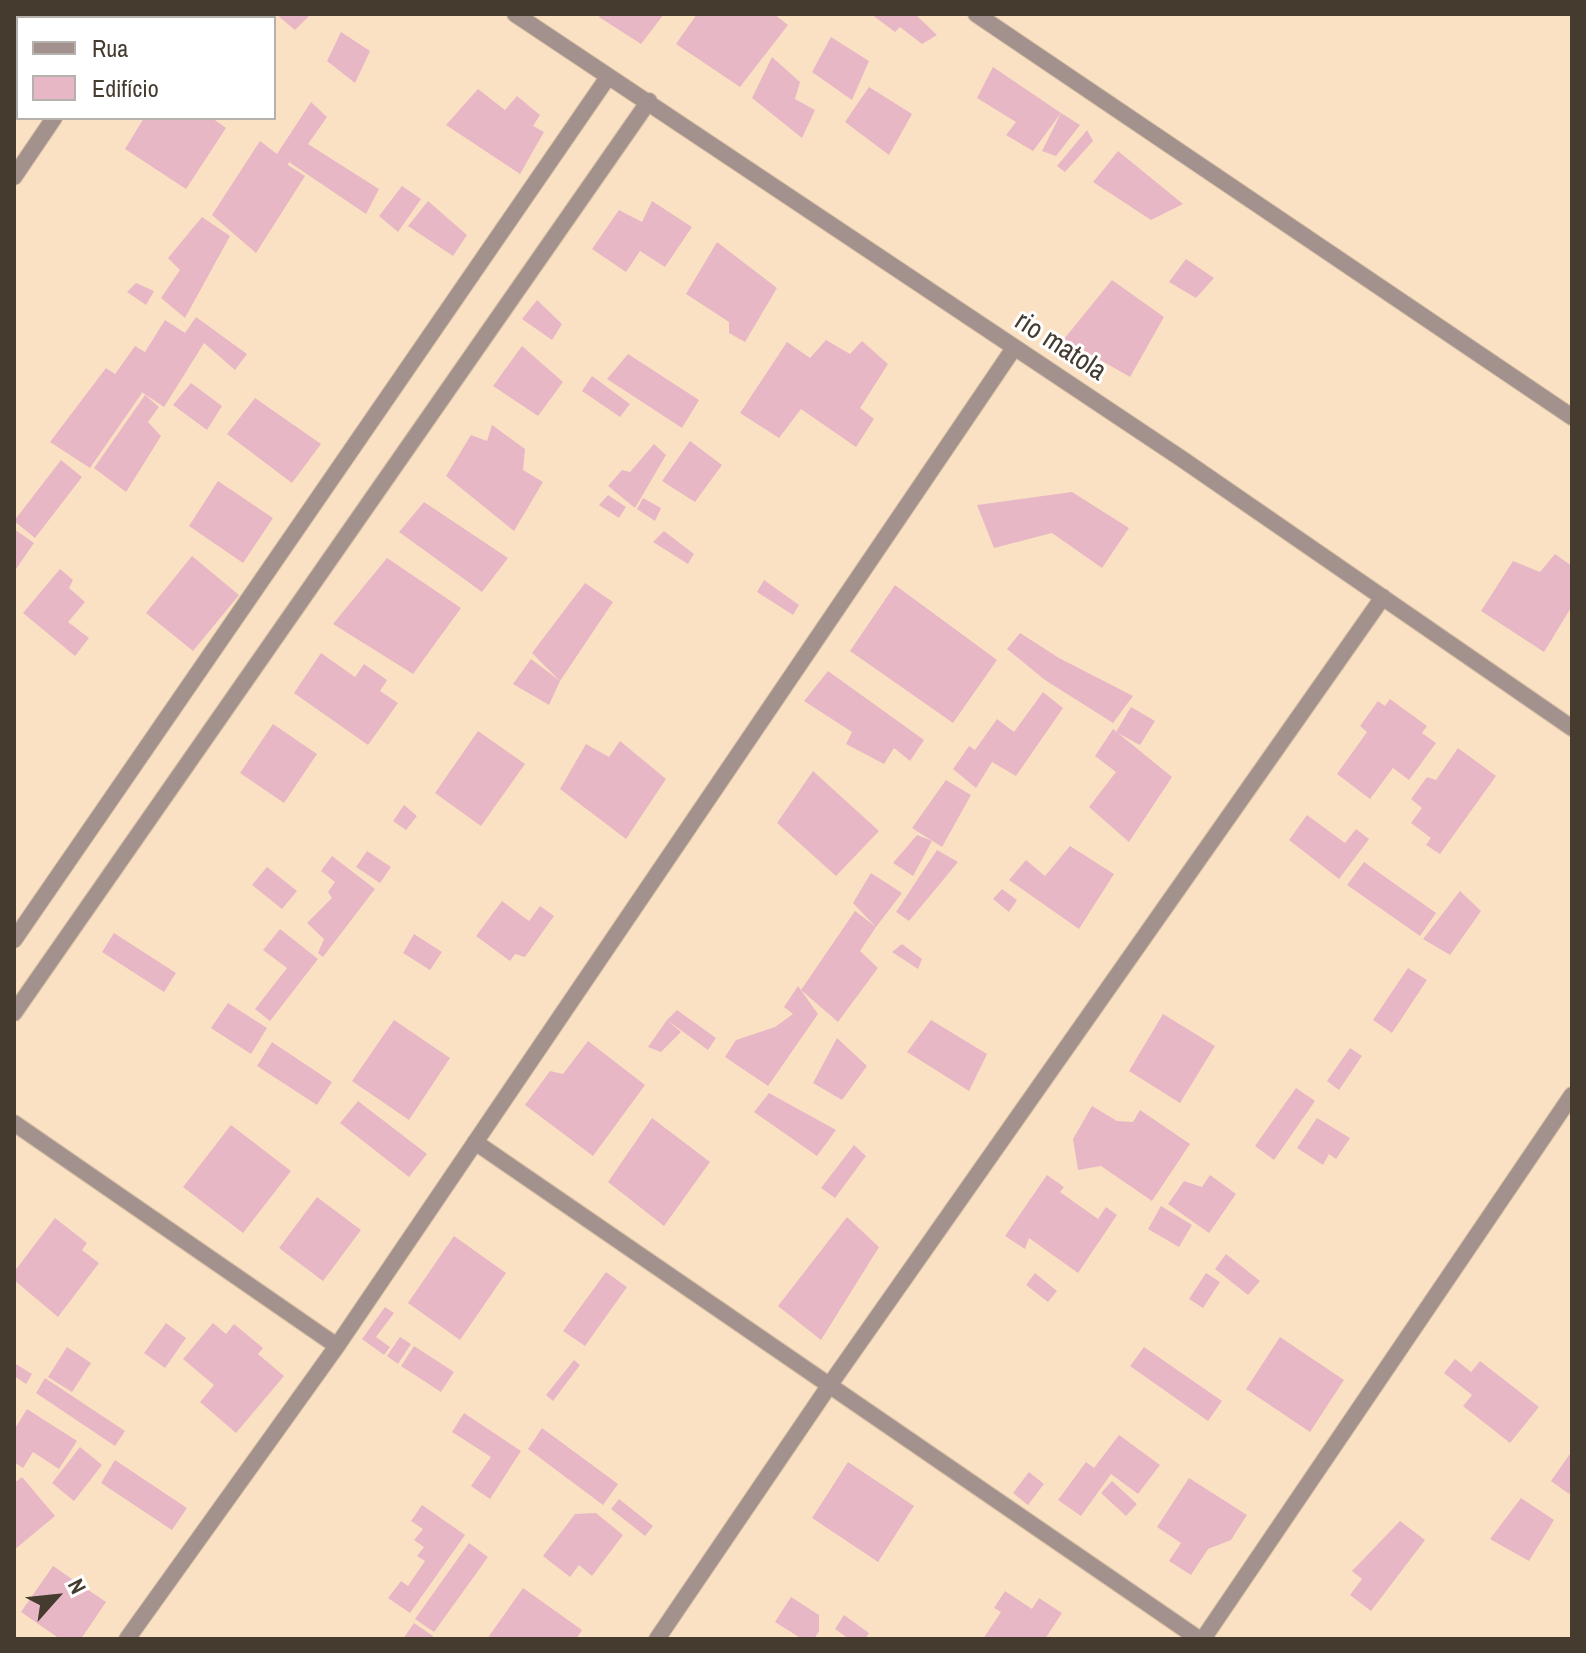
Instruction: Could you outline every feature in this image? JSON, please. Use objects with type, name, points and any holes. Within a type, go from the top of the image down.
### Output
[{"type":"street","name":"rio matola","points":[[515,14],[649,101],[1572,728]]},
{"type":"street","points":[[976,14],[1572,417]]},
{"type":"street","points":[[14,940],[608,77]]},
{"type":"street","points":[[14,1013],[649,101]]},
{"type":"street","points":[[14,177],[53,120]]},
{"type":"street","points":[[127,1639],[337,1346],[1014,348]]},
{"type":"street","points":[[657,1639],[831,1383],[1383,597]]},
{"type":"street","points":[[475,1142],[1201,1639],[1572,1095]]},
{"type":"street","points":[[14,1123],[337,1346]]},
{"type":"building","points":[[14,14],[56,16],[16,16],[16,62]]},
{"type":"building","points":[[311,14],[295,30],[277,15],[182,16]]},
{"type":"building","points":[[601,14],[664,14],[641,44],[599,17]]},
{"type":"building","points":[[697,14],[774,14],[788,25],[740,87],[676,44]]},
{"type":"building","points":[[871,14],[915,14],[937,35],[922,44],[900,27],[895,32]]},
{"type":"building","points":[[341,32],[370,51],[355,83],[327,61]]},
{"type":"building","points":[[831,37],[869,61],[852,100],[812,72]]},
{"type":"building","points":[[772,57],[800,82],[795,99],[815,110],[802,138],[752,98]]},
{"type":"building","points":[[993,67],[1061,113],[1033,151],[1006,135],[1016,122],[977,98]]},
{"type":"building","points":[[869,87],[912,114],[889,155],[845,122]]},
{"type":"building","points":[[478,89],[505,110],[517,96],[540,115],[533,126],[544,132],[520,174],[446,125]]},
{"type":"building","points":[[311,102],[327,117],[308,144],[379,189],[366,214],[289,162],[288,165],[305,176],[256,253],[212,215],[260,141],[277,154]]},
{"type":"building","points":[[1061,113],[1080,125],[1056,156],[1042,151]]},
{"type":"building","points":[[143,120],[215,120],[226,128],[186,189],[125,149]]},
{"type":"building","points":[[1087,130],[1093,141],[1065,172],[1057,166]]},
{"type":"building","points":[[1118,151],[1183,204],[1151,220],[1093,182]]},
{"type":"building","points":[[402,186],[421,199],[398,232],[379,216]]},
{"type":"building","points":[[428,201],[467,235],[453,256],[408,226]]},
{"type":"building","points":[[652,201],[692,227],[665,267],[640,251],[626,272],[592,249],[619,210],[642,222]]},
{"type":"building","points":[[202,217],[230,236],[185,318],[161,298],[180,270],[168,258]]},
{"type":"building","points":[[717,242],[777,288],[745,342],[729,333],[729,322],[686,294]]},
{"type":"building","points":[[1186,259],[1214,278],[1196,298],[1169,282]]},
{"type":"building","points":[[1112,280],[1164,317],[1130,377],[1064,339]]},
{"type":"building","points":[[136,283],[154,291],[146,305],[127,292]]},
{"type":"building","points":[[537,300],[562,324],[552,340],[522,319]]},
{"type":"building","points":[[196,317],[247,354],[235,370],[204,343],[164,407],[140,391],[142,393],[90,468],[50,442],[106,368],[115,374],[135,346],[145,352],[165,320],[185,333]]},
{"type":"building","points":[[826,340],[850,354],[862,341],[888,364],[860,408],[874,419],[856,447],[801,409],[779,438],[740,413],[787,342],[810,358]]},
{"type":"building","points":[[522,346],[563,382],[538,416],[493,386]]},
{"type":"building","points":[[628,354],[699,400],[682,428],[607,379]]},
{"type":"building","points":[[592,376],[630,404],[620,417],[582,391]]},
{"type":"building","points":[[191,383],[222,406],[207,430],[173,405]]},
{"type":"building","points":[[145,395],[159,407],[148,422],[161,436],[126,492],[94,468]]},
{"type":"building","points":[[255,398],[321,444],[292,483],[227,434]]},
{"type":"building","points":[[492,425],[525,449],[523,470],[543,482],[514,531],[446,476],[471,435],[487,441]]},
{"type":"building","points":[[690,441],[722,465],[695,502],[662,481]]},
{"type":"building","points":[[654,444],[666,455],[635,508],[608,486],[622,470],[630,472]]},
{"type":"building","points":[[61,460],[82,477],[35,538],[14,521]]},
{"type":"building","points":[[218,481],[273,518],[243,563],[189,526]]},
{"type":"building","points":[[1072,492],[1129,528],[1102,568],[1052,533],[994,548],[977,505]]},
{"type":"building","points":[[608,495],[626,507],[619,518],[599,505]]},
{"type":"building","points":[[643,498],[661,508],[655,521],[637,509]]},
{"type":"building","points":[[424,502],[508,558],[482,592],[399,532]]},
{"type":"building","points":[[14,529],[34,543],[14,572]]},
{"type":"building","points":[[664,531],[694,554],[688,564],[653,542]]},
{"type":"building","points":[[1555,554],[1572,566],[1572,606],[1544,652],[1481,611],[1513,561],[1540,572]]},
{"type":"building","points":[[192,556],[239,595],[193,651],[146,613]]},
{"type":"building","points":[[387,558],[461,608],[413,674],[333,624]]},
{"type":"building","points":[[60,569],[73,580],[69,588],[85,602],[68,622],[89,638],[75,656],[23,613]]},
{"type":"building","points":[[764,580],[799,605],[793,615],[757,592]]},
{"type":"building","points":[[585,583],[613,602],[560,681],[532,653]]},
{"type":"building","points":[[895,585],[997,660],[953,723],[850,651]]},
{"type":"building","points":[[1020,633],[1059,658],[1133,696],[1113,723],[1045,680],[1007,649]]},
{"type":"building","points":[[321,653],[355,677],[364,664],[387,680],[380,691],[398,703],[368,745],[294,693]]},
{"type":"building","points":[[531,659],[560,681],[549,705],[513,684]]},
{"type":"building","points":[[828,671],[924,740],[910,761],[894,748],[884,764],[846,744],[852,732],[804,701]]},
{"type":"building","points":[[1043,692],[1063,708],[1016,776],[992,762],[976,788],[953,769],[969,746],[975,750],[997,719],[1014,732]]},
{"type":"building","points":[[1390,699],[1427,726],[1422,733],[1436,743],[1409,780],[1393,768],[1370,799],[1337,774],[1367,732],[1360,726],[1378,701],[1385,706]]},
{"type":"building","points":[[1131,707],[1155,721],[1140,745],[1116,732]]},
{"type":"building","points":[[273,724],[317,754],[284,803],[240,773]]},
{"type":"building","points":[[1113,729],[1172,777],[1129,842],[1089,807],[1116,772],[1095,756]]},
{"type":"building","points":[[478,731],[525,764],[481,826],[435,793]]},
{"type":"building","points":[[620,741],[666,779],[626,839],[560,789],[586,744],[609,757]]},
{"type":"building","points":[[1458,748],[1496,776],[1440,854],[1426,845],[1431,838],[1411,823],[1422,808],[1411,799],[1427,777],[1436,780]]},
{"type":"building","points":[[813,771],[879,831],[836,876],[777,823]]},
{"type":"building","points":[[946,780],[971,795],[942,847],[912,828]]},
{"type":"building","points":[[404,805],[417,816],[406,830],[393,821]]},
{"type":"building","points":[[1307,815],[1345,843],[1356,829],[1369,839],[1339,879],[1289,840]]},
{"type":"building","points":[[917,835],[932,841],[913,876],[893,863]]},
{"type":"building","points":[[1070,846],[1114,874],[1079,929],[1009,880],[1026,860],[1045,876]]},
{"type":"building","points":[[937,850],[958,862],[909,921],[896,912]]},
{"type":"building","points":[[367,851],[391,867],[380,883],[356,867]]},
{"type":"building","points":[[332,856],[375,889],[323,957],[318,953],[324,939],[307,923],[332,898],[328,892],[335,882],[321,871]]},
{"type":"building","points":[[1364,862],[1436,913],[1420,936],[1347,885]]},
{"type":"building","points":[[267,867],[297,891],[282,909],[252,885]]},
{"type":"building","points":[[871,873],[902,893],[876,927],[853,903]]},
{"type":"building","points":[[1002,889],[1017,900],[1009,912],[993,899]]},
{"type":"building","points":[[1460,891],[1481,911],[1450,955],[1423,939]]},
{"type":"building","points":[[502,901],[529,921],[540,906],[554,916],[525,957],[515,954],[510,961],[476,936]]},
{"type":"building","points":[[855,911],[876,927],[860,951],[878,968],[838,1022],[801,990]]},
{"type":"building","points":[[280,929],[318,959],[270,1021],[255,1009],[287,968],[263,950]]},
{"type":"building","points":[[114,933],[176,973],[164,992],[102,952]]},
{"type":"building","points":[[414,934],[442,952],[430,970],[403,953]]},
{"type":"building","points":[[902,944],[922,959],[918,969],[892,952]]},
{"type":"building","points":[[1408,968],[1427,980],[1392,1033],[1373,1020]]},
{"type":"building","points":[[798,986],[818,1014],[768,1086],[725,1057],[736,1040],[775,1027],[793,1014],[784,1007]]},
{"type":"building","points":[[228,1003],[267,1028],[251,1054],[211,1028]]},
{"type":"building","points":[[677,1010],[716,1038],[708,1050],[667,1020]]},
{"type":"building","points":[[1163,1014],[1215,1046],[1180,1103],[1129,1071]]},
{"type":"building","points":[[394,1020],[450,1058],[409,1120],[352,1081]]},
{"type":"building","points":[[667,1020],[681,1032],[661,1052],[648,1047]]},
{"type":"building","points":[[931,1020],[987,1054],[969,1091],[907,1052]]},
{"type":"building","points":[[837,1038],[867,1066],[842,1100],[813,1083]]},
{"type":"building","points":[[588,1041],[645,1085],[593,1156],[525,1105],[550,1071],[563,1074]]},
{"type":"building","points":[[272,1042],[332,1082],[317,1105],[257,1066]]},
{"type":"building","points":[[1350,1048],[1362,1056],[1339,1090],[1327,1081]]},
{"type":"building","points":[[1296,1088],[1315,1101],[1274,1160],[1255,1146]]},
{"type":"building","points":[[769,1093],[836,1130],[817,1156],[754,1112]]},
{"type":"building","points":[[358,1101],[427,1154],[409,1177],[340,1123]]},
{"type":"building","points":[[1092,1106],[1117,1121],[1133,1122],[1140,1110],[1190,1144],[1152,1201],[1101,1166],[1078,1170],[1073,1139]]},
{"type":"building","points":[[652,1118],[710,1162],[664,1226],[608,1182]]},
{"type":"building","points":[[1317,1118],[1350,1138],[1336,1159],[1329,1154],[1323,1165],[1297,1148]]},
{"type":"building","points":[[231,1125],[291,1171],[243,1233],[183,1187]]},
{"type":"building","points":[[854,1145],[866,1156],[835,1198],[821,1188]]},
{"type":"building","points":[[1047,1175],[1064,1187],[1060,1192],[1098,1219],[1106,1207],[1117,1215],[1078,1273],[1029,1238],[1025,1249],[1005,1236]]},
{"type":"building","points":[[1210,1175],[1236,1194],[1209,1233],[1168,1204],[1184,1181],[1202,1187]]},
{"type":"building","points":[[317,1197],[361,1230],[323,1281],[279,1248]]},
{"type":"building","points":[[1161,1206],[1192,1225],[1179,1247],[1148,1229]]},
{"type":"building","points":[[847,1217],[879,1247],[821,1340],[778,1306]]},
{"type":"building","points":[[55,1218],[87,1243],[82,1250],[99,1263],[58,1317],[14,1280],[14,1272]]},
{"type":"building","points":[[454,1236],[506,1273],[460,1340],[408,1303]]},
{"type":"building","points":[[1226,1254],[1260,1281],[1248,1295],[1215,1269]]},
{"type":"building","points":[[606,1272],[627,1287],[585,1346],[563,1331]]},
{"type":"building","points":[[1035,1273],[1057,1291],[1048,1302],[1026,1285]]},
{"type":"building","points":[[1206,1273],[1220,1282],[1203,1308],[1189,1299]]},
{"type":"building","points":[[385,1307],[394,1313],[376,1337],[390,1347],[384,1355],[362,1339]]},
{"type":"building","points":[[166,1323],[186,1338],[165,1368],[144,1353]]},
{"type":"building","points":[[213,1323],[226,1334],[234,1324],[263,1348],[258,1354],[284,1376],[236,1433],[200,1402],[214,1385],[183,1359]]},
{"type":"building","points":[[400,1337],[411,1344],[398,1364],[387,1356]]},
{"type":"building","points":[[1280,1337],[1344,1380],[1310,1432],[1246,1389]]},
{"type":"building","points":[[414,1346],[454,1372],[441,1392],[401,1366]]},
{"type":"building","points":[[67,1347],[91,1363],[72,1392],[48,1377]]},
{"type":"building","points":[[1144,1347],[1222,1401],[1208,1421],[1130,1366]]},
{"type":"building","points":[[1455,1359],[1471,1372],[1480,1361],[1539,1407],[1510,1443],[1463,1406],[1472,1395],[1444,1373]]},
{"type":"building","points":[[574,1360],[580,1365],[553,1401],[546,1395]]},
{"type":"building","points":[[14,1363],[32,1374],[26,1384],[14,1376]]},
{"type":"building","points":[[45,1378],[125,1431],[115,1446],[36,1393]]},
{"type":"building","points":[[27,1409],[77,1441],[59,1469],[33,1452],[23,1468],[14,1462],[14,1430]]},
{"type":"building","points":[[464,1413],[521,1451],[490,1499],[471,1486],[491,1457],[452,1432]]},
{"type":"building","points":[[542,1428],[618,1484],[603,1505],[528,1449]]},
{"type":"building","points":[[1119,1435],[1160,1465],[1138,1494],[1111,1474],[1081,1516],[1058,1500],[1086,1462],[1094,1468]]},
{"type":"building","points":[[80,1447],[102,1465],[74,1501],[52,1483]]},
{"type":"building","points":[[1572,1451],[1572,1490],[1569,1494],[1551,1481]]},
{"type":"building","points":[[115,1460],[187,1508],[172,1530],[101,1483]]},
{"type":"building","points":[[848,1462],[914,1506],[878,1562],[812,1518]]},
{"type":"building","points":[[1029,1472],[1044,1484],[1028,1505],[1013,1493]]},
{"type":"building","points":[[22,1477],[55,1516],[14,1550],[14,1483]]},
{"type":"building","points":[[1189,1478],[1247,1515],[1231,1540],[1208,1549],[1191,1575],[1169,1561],[1181,1543],[1157,1527]]},
{"type":"building","points":[[1112,1481],[1137,1504],[1126,1516],[1101,1493]]},
{"type":"building","points":[[1521,1498],[1554,1520],[1529,1561],[1490,1539]]},
{"type":"building","points":[[619,1499],[653,1526],[645,1536],[611,1509]]},
{"type":"building","points":[[422,1505],[465,1535],[410,1613],[388,1598],[401,1581],[408,1586],[425,1561],[417,1556],[424,1547],[414,1540],[423,1529],[411,1521]]},
{"type":"building","points":[[596,1513],[623,1535],[592,1576],[579,1565],[570,1577],[543,1556],[575,1514]]},
{"type":"building","points":[[1400,1521],[1425,1540],[1371,1611],[1350,1595],[1362,1579],[1352,1571]]},
{"type":"building","points":[[469,1543],[488,1557],[434,1632],[415,1619]]},
{"type":"building","points":[[53,1566],[106,1602],[81,1639],[60,1639],[21,1612]]},
{"type":"building","points":[[523,1588],[582,1630],[576,1639],[487,1639]]},
{"type":"building","points":[[1005,1591],[1032,1609],[1039,1598],[1062,1613],[1045,1639],[983,1639],[1001,1612],[994,1608]]},
{"type":"building","points":[[791,1597],[819,1615],[819,1631],[814,1639],[802,1639],[775,1622]]},
{"type":"building","points":[[844,1615],[869,1633],[865,1639],[849,1639],[835,1629]]},
{"type":"building","points":[[414,1623],[433,1636],[432,1639],[403,1639]]}]
